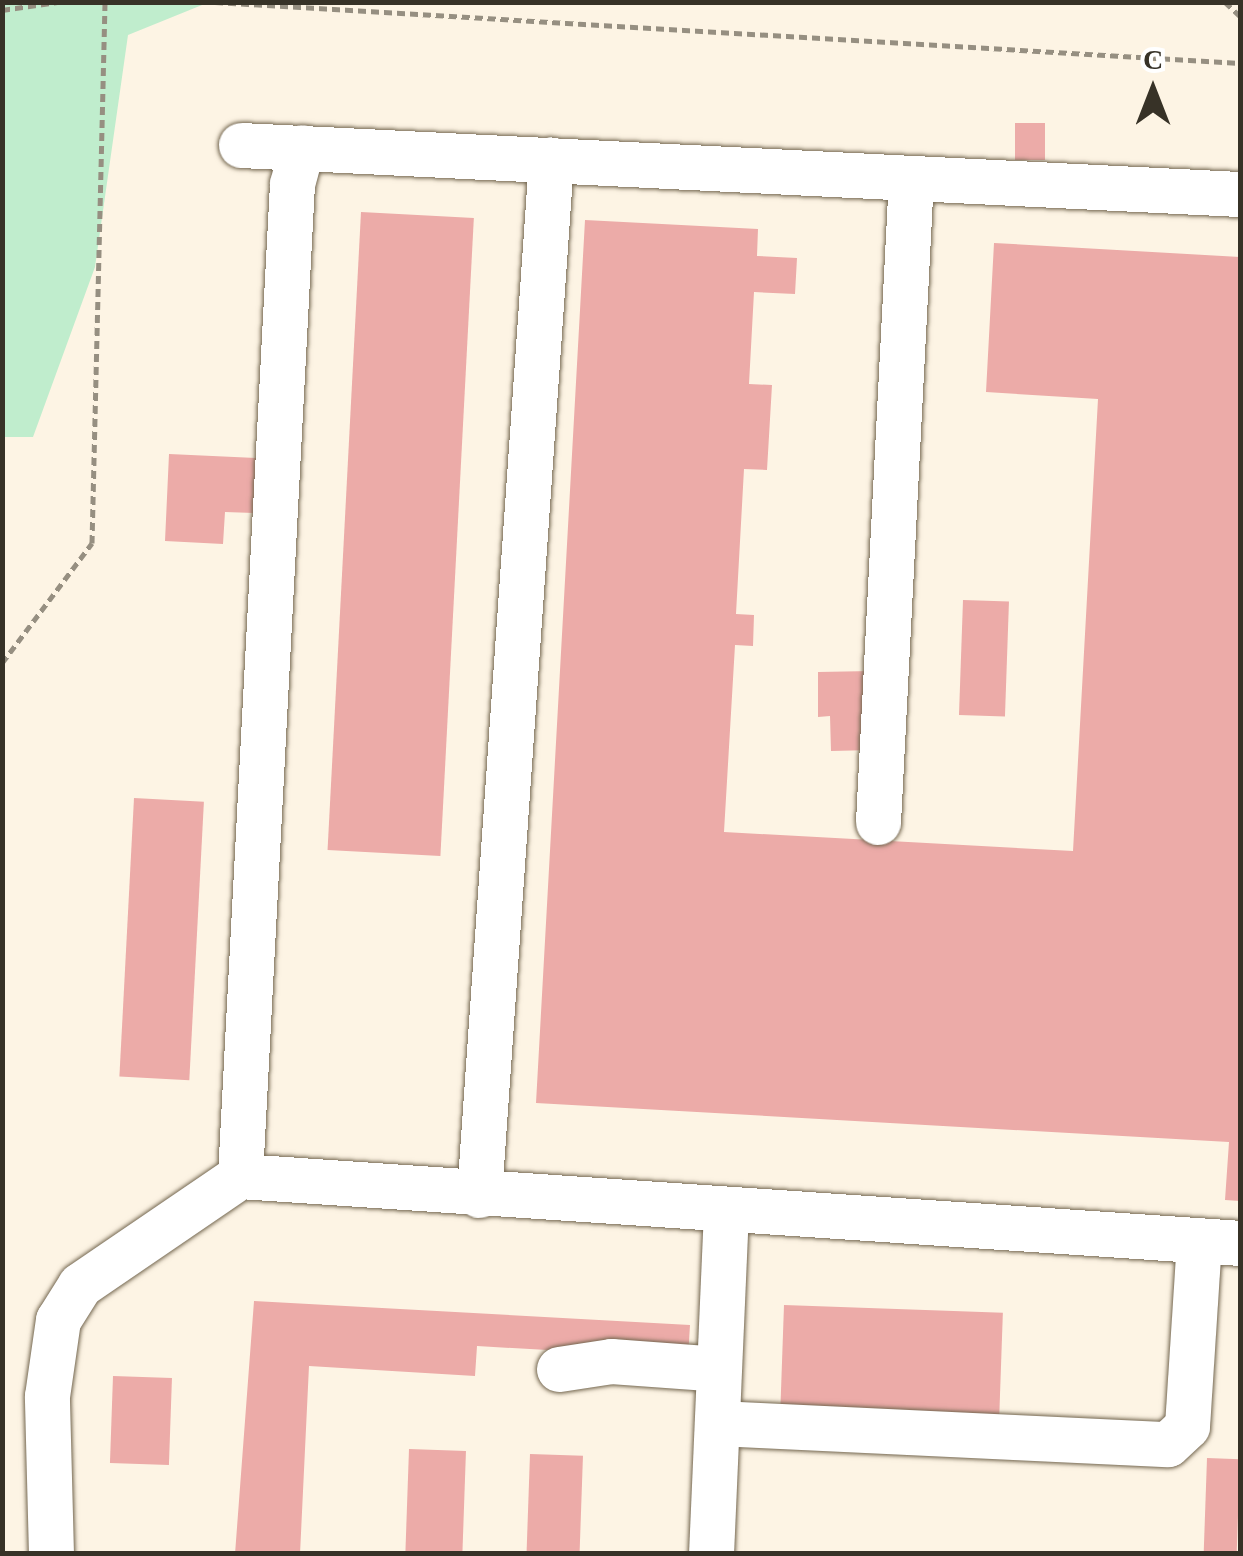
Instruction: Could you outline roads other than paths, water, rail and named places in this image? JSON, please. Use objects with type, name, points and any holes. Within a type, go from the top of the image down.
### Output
[{"type":"lane","points":[[242,145],[1240,194]]},
{"type":"lane","points":[[240,1176],[292,184],[302,147]]},
{"type":"lane","points":[[480,1195],[551,160]]},
{"type":"lane","points":[[878,822],[911,178]]},
{"type":"lane","points":[[51,1554],[47,1396],[58,1320],[80,1284],[240,1176],[1220,1242],[1187,1426],[1168,1444],[716,1423]]},
{"type":"lane","points":[[711,1554],[726,1210]]},
{"type":"lane","points":[[559,1369],[611,1361],[719,1369]]}]
